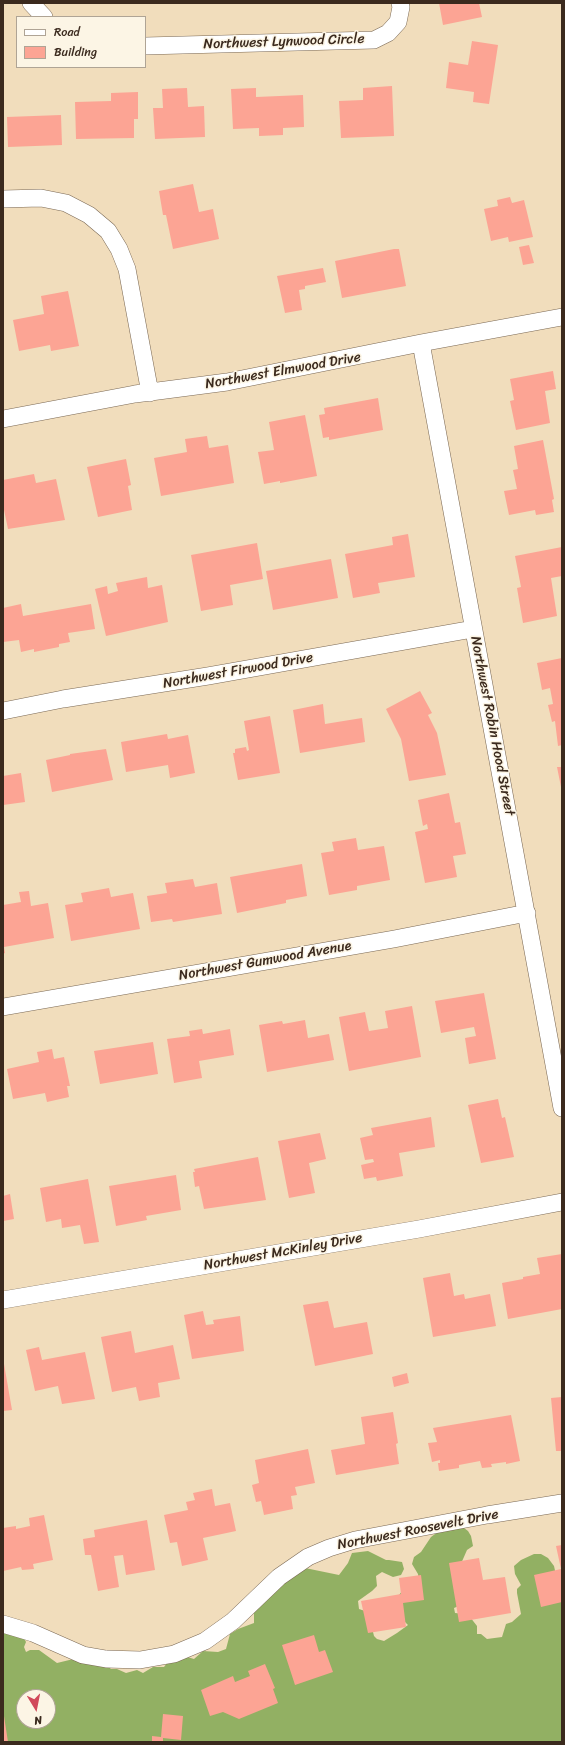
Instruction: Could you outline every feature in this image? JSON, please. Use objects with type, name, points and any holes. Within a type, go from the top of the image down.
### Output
[{"type":"street","points":[[31,3],[43,16]]},
{"type":"street","name":"Northwest Lynwood Circle","points":[[146,46],[374,40],[388,34],[398,22],[401,7],[400,3]]},
{"type":"street","points":[[3,199],[41,198],[66,203],[89,215],[108,231],[119,249],[127,269],[150,393]]},
{"type":"street","name":"Northwest Elmwood Drive","points":[[3,419],[150,393],[227,382],[421,343],[562,317]]},
{"type":"street","name":"Northwest Robin Hood Street","points":[[421,343],[562,1108]]},
{"type":"street","name":"Northwest Firwood Drive","points":[[3,711],[63,699],[223,674],[473,629]]},
{"type":"street","name":"Northwest Gumwood Avenue","points":[[3,1007],[386,940],[527,913]]},
{"type":"street","name":"Northwest McKinley Drive","points":[[3,1300],[154,1275],[345,1240],[419,1229],[562,1202]]},
{"type":"street","name":"Northwest Roosevelt Drive","points":[[3,1624],[33,1633],[83,1655],[106,1659],[140,1660],[174,1654],[206,1640],[233,1621],[279,1577],[308,1557],[329,1548],[371,1537],[487,1515],[562,1504]]},
{"type":"green space","points":[[460,1525],[468,1531],[471,1536],[473,1546],[467,1550],[460,1566],[461,1605],[454,1608],[455,1613],[465,1614],[470,1617],[477,1626],[477,1634],[481,1634],[487,1639],[502,1637],[506,1624],[512,1622],[521,1614],[517,1589],[521,1585],[515,1574],[514,1566],[521,1560],[534,1554],[541,1554],[548,1558],[554,1566],[562,1602],[562,1742],[5,1742],[3,1736],[3,1630],[24,1638],[26,1642],[24,1647],[26,1652],[30,1650],[39,1650],[57,1663],[94,1654],[111,1669],[117,1669],[126,1673],[137,1670],[143,1673],[153,1667],[164,1667],[167,1663],[184,1656],[194,1659],[203,1651],[218,1652],[226,1649],[230,1634],[238,1629],[254,1623],[255,1605],[305,1568],[339,1575],[348,1563],[352,1553],[368,1551],[386,1560],[402,1562],[404,1569],[401,1575],[393,1577],[382,1572],[376,1576],[377,1586],[358,1601],[359,1609],[368,1612],[374,1636],[377,1639],[384,1641],[408,1625],[398,1615],[397,1598],[402,1591],[419,1582],[418,1574],[412,1564],[414,1557],[421,1552],[431,1537],[439,1531]]},
{"type":"building","points":[[439,3],[479,3],[482,17],[443,25]]},
{"type":"building","points":[[472,41],[498,45],[489,104],[473,102],[474,92],[446,88],[449,62],[468,65]]},
{"type":"building","points":[[392,86],[394,136],[341,138],[339,101],[363,100],[363,88]]},
{"type":"building","points":[[187,88],[188,107],[204,106],[205,137],[155,139],[153,108],[163,108],[162,89]]},
{"type":"building","points":[[256,88],[256,97],[303,95],[304,127],[283,128],[283,135],[259,136],[259,128],[233,129],[231,89]]},
{"type":"building","points":[[138,92],[138,119],[134,119],[134,138],[76,139],[75,102],[111,101],[111,93]]},
{"type":"building","points":[[61,115],[62,145],[8,147],[7,117]]},
{"type":"building","points":[[193,184],[199,212],[213,209],[219,239],[173,249],[166,215],[163,215],[159,191]]},
{"type":"building","points":[[510,197],[512,203],[524,200],[533,237],[509,242],[508,237],[491,241],[484,209],[498,206],[497,200]]},
{"type":"building","points":[[529,245],[534,263],[523,265],[519,247]]},
{"type":"building","points":[[399,249],[406,286],[342,298],[335,261]]},
{"type":"building","points":[[323,268],[326,282],[305,286],[305,289],[299,290],[302,310],[285,313],[277,276]]},
{"type":"building","points":[[68,291],[79,346],[51,351],[50,345],[19,351],[13,320],[44,314],[41,296]]},
{"type":"building","points":[[553,371],[556,389],[545,391],[550,423],[516,430],[510,401],[514,400],[510,379]]},
{"type":"building","points":[[378,398],[383,430],[329,440],[329,437],[323,438],[319,415],[325,414],[324,408]]},
{"type":"building","points":[[305,415],[317,476],[280,483],[280,481],[264,484],[258,452],[274,450],[269,422]]},
{"type":"building","points":[[207,436],[209,448],[228,445],[234,483],[161,496],[154,458],[187,452],[185,439]]},
{"type":"building","points":[[543,440],[554,499],[552,500],[554,512],[536,515],[535,510],[509,515],[504,491],[517,489],[513,470],[518,469],[514,446]]},
{"type":"building","points":[[126,459],[131,485],[128,486],[132,510],[98,517],[87,467]]},
{"type":"building","points":[[34,474],[36,483],[56,479],[65,520],[8,529],[3,505],[3,480]]},
{"type":"building","points":[[408,534],[415,577],[378,583],[380,593],[353,598],[345,554],[393,545],[392,537]]},
{"type":"building","points":[[257,543],[263,579],[230,585],[233,605],[201,611],[191,555]]},
{"type":"building","points":[[562,547],[562,576],[551,578],[557,616],[523,623],[517,588],[521,587],[515,556]]},
{"type":"building","points":[[331,559],[338,598],[273,610],[266,571]]},
{"type":"building","points":[[147,577],[148,588],[162,585],[168,622],[106,636],[95,589],[107,586],[108,594],[118,591],[116,583]]},
{"type":"building","points":[[21,604],[23,616],[91,604],[95,629],[68,633],[70,642],[59,644],[59,647],[34,652],[34,649],[21,652],[19,640],[3,642],[3,608]]},
{"type":"building","points":[[562,658],[562,745],[558,746],[555,721],[552,722],[548,705],[553,704],[550,688],[542,690],[537,663]]},
{"type":"building","points":[[420,691],[432,713],[428,715],[437,733],[446,775],[409,781],[401,739],[386,709]]},
{"type":"building","points":[[323,704],[325,724],[362,718],[365,742],[300,753],[293,710]]},
{"type":"building","points":[[270,716],[280,773],[238,780],[233,753],[235,753],[235,749],[246,747],[247,751],[249,750],[244,721]]},
{"type":"building","points":[[167,734],[168,739],[188,735],[195,773],[170,778],[168,765],[126,772],[121,742]]},
{"type":"building","points":[[106,749],[113,780],[52,792],[46,760],[70,754]]},
{"type":"building","points":[[557,767],[562,767],[561,787]]},
{"type":"building","points":[[21,773],[25,802],[3,805],[3,776]]},
{"type":"building","points":[[449,793],[455,823],[460,822],[466,854],[453,856],[457,877],[425,883],[415,832],[428,829],[427,824],[423,826],[418,800]]},
{"type":"building","points":[[356,838],[358,850],[384,846],[390,880],[357,886],[357,890],[329,895],[321,853],[334,851],[332,842]]},
{"type":"building","points":[[302,864],[307,896],[286,900],[286,903],[237,913],[230,877]]},
{"type":"building","points":[[193,879],[195,887],[217,883],[222,914],[173,922],[172,919],[151,922],[147,896],[167,893],[165,883]]},
{"type":"building","points":[[109,888],[111,897],[133,893],[140,929],[71,941],[65,905],[83,902],[81,893]]},
{"type":"building","points":[[29,891],[31,906],[48,903],[54,938],[4,947],[5,953],[3,954],[3,905],[21,902],[19,892]]},
{"type":"building","points":[[484,993],[496,1059],[469,1064],[465,1038],[476,1036],[474,1027],[441,1033],[435,1001]]},
{"type":"building","points":[[412,1006],[421,1057],[349,1071],[339,1017],[365,1012],[369,1031],[388,1028],[385,1011]]},
{"type":"building","points":[[305,1020],[308,1038],[329,1034],[334,1060],[267,1072],[259,1025],[282,1021],[283,1024]]},
{"type":"building","points":[[202,1029],[203,1034],[230,1029],[234,1055],[199,1061],[202,1078],[174,1083],[167,1039],[190,1036],[189,1031]]},
{"type":"building","points":[[153,1042],[158,1074],[100,1084],[94,1051]]},
{"type":"building","points":[[52,1049],[54,1059],[64,1057],[70,1086],[67,1086],[69,1097],[47,1102],[45,1093],[13,1099],[7,1069],[39,1062],[37,1052]]},
{"type":"building","points":[[498,1099],[502,1118],[505,1117],[514,1157],[481,1163],[468,1105]]},
{"type":"building","points":[[431,1117],[435,1147],[399,1153],[403,1176],[377,1181],[376,1177],[364,1179],[361,1165],[374,1162],[373,1159],[365,1160],[360,1138],[373,1135],[371,1128]]},
{"type":"building","points":[[320,1133],[326,1159],[309,1163],[315,1193],[289,1198],[278,1141]]},
{"type":"building","points":[[258,1157],[266,1200],[204,1209],[199,1186],[195,1187],[194,1169]]},
{"type":"building","points":[[176,1175],[181,1210],[146,1216],[147,1220],[116,1226],[109,1186]]},
{"type":"building","points":[[88,1179],[99,1242],[84,1244],[80,1225],[62,1228],[61,1219],[46,1222],[40,1188]]},
{"type":"building","points":[[10,1194],[14,1219],[3,1221],[3,1196]]},
{"type":"building","points":[[562,1254],[562,1309],[508,1319],[502,1283],[540,1274],[537,1258]]},
{"type":"building","points":[[450,1273],[454,1296],[464,1294],[465,1299],[490,1294],[496,1326],[433,1337],[423,1278]]},
{"type":"building","points":[[328,1301],[334,1328],[367,1322],[373,1354],[315,1366],[303,1305]]},
{"type":"building","points":[[203,1311],[206,1325],[214,1324],[213,1320],[240,1316],[244,1351],[192,1359],[184,1315]]},
{"type":"building","points":[[131,1331],[135,1353],[173,1345],[180,1379],[158,1383],[160,1397],[139,1401],[136,1387],[112,1392],[101,1337]]},
{"type":"building","points":[[39,1347],[42,1360],[85,1352],[95,1399],[62,1404],[58,1386],[35,1391],[26,1350]]},
{"type":"building","points":[[3,1358],[12,1410],[3,1411]]},
{"type":"building","points":[[407,1373],[409,1383],[394,1387],[392,1377]]},
{"type":"building","points":[[562,1397],[562,1451],[556,1451],[551,1398]]},
{"type":"building","points":[[393,1412],[398,1443],[396,1444],[399,1464],[336,1475],[331,1450],[365,1444],[361,1417]]},
{"type":"building","points":[[511,1415],[520,1461],[506,1464],[506,1462],[491,1464],[492,1467],[482,1468],[480,1461],[459,1465],[459,1468],[439,1471],[438,1463],[440,1463],[440,1460],[432,1462],[428,1443],[437,1442],[433,1428]]},
{"type":"building","points":[[308,1449],[315,1483],[295,1487],[297,1495],[291,1496],[293,1509],[264,1515],[261,1501],[256,1502],[252,1485],[259,1483],[255,1460]]},
{"type":"building","points":[[212,1489],[215,1506],[230,1503],[236,1531],[203,1538],[208,1560],[182,1566],[177,1542],[170,1543],[164,1515],[188,1510],[186,1502],[195,1500],[193,1493]]},
{"type":"building","points":[[44,1515],[53,1560],[33,1564],[34,1569],[22,1570],[21,1567],[3,1571],[3,1528],[16,1526],[16,1529],[30,1526],[29,1518]]},
{"type":"building","points":[[147,1520],[155,1570],[126,1575],[123,1555],[114,1556],[119,1587],[98,1591],[91,1555],[85,1555],[83,1539],[95,1537],[94,1530]]},
{"type":"building","points":[[562,1545],[562,1602],[541,1607],[534,1575],[561,1569],[556,1546]]},
{"type":"building","points":[[479,1558],[483,1580],[505,1577],[511,1613],[459,1622],[449,1563]]},
{"type":"building","points":[[421,1575],[424,1600],[403,1603],[406,1627],[368,1633],[361,1601],[401,1594],[399,1578]]},
{"type":"building","points":[[314,1635],[319,1652],[325,1650],[333,1672],[295,1685],[282,1645]]},
{"type":"building","points":[[265,1664],[275,1688],[273,1689],[278,1703],[239,1719],[223,1712],[210,1716],[201,1690],[233,1676],[235,1682],[250,1676],[248,1671]]},
{"type":"building","points":[[163,1714],[183,1716],[181,1740],[163,1738],[163,1742],[152,1742],[152,1736],[161,1737]]},
{"type":"building","points":[[4,1716],[8,1742],[3,1742]]}]
